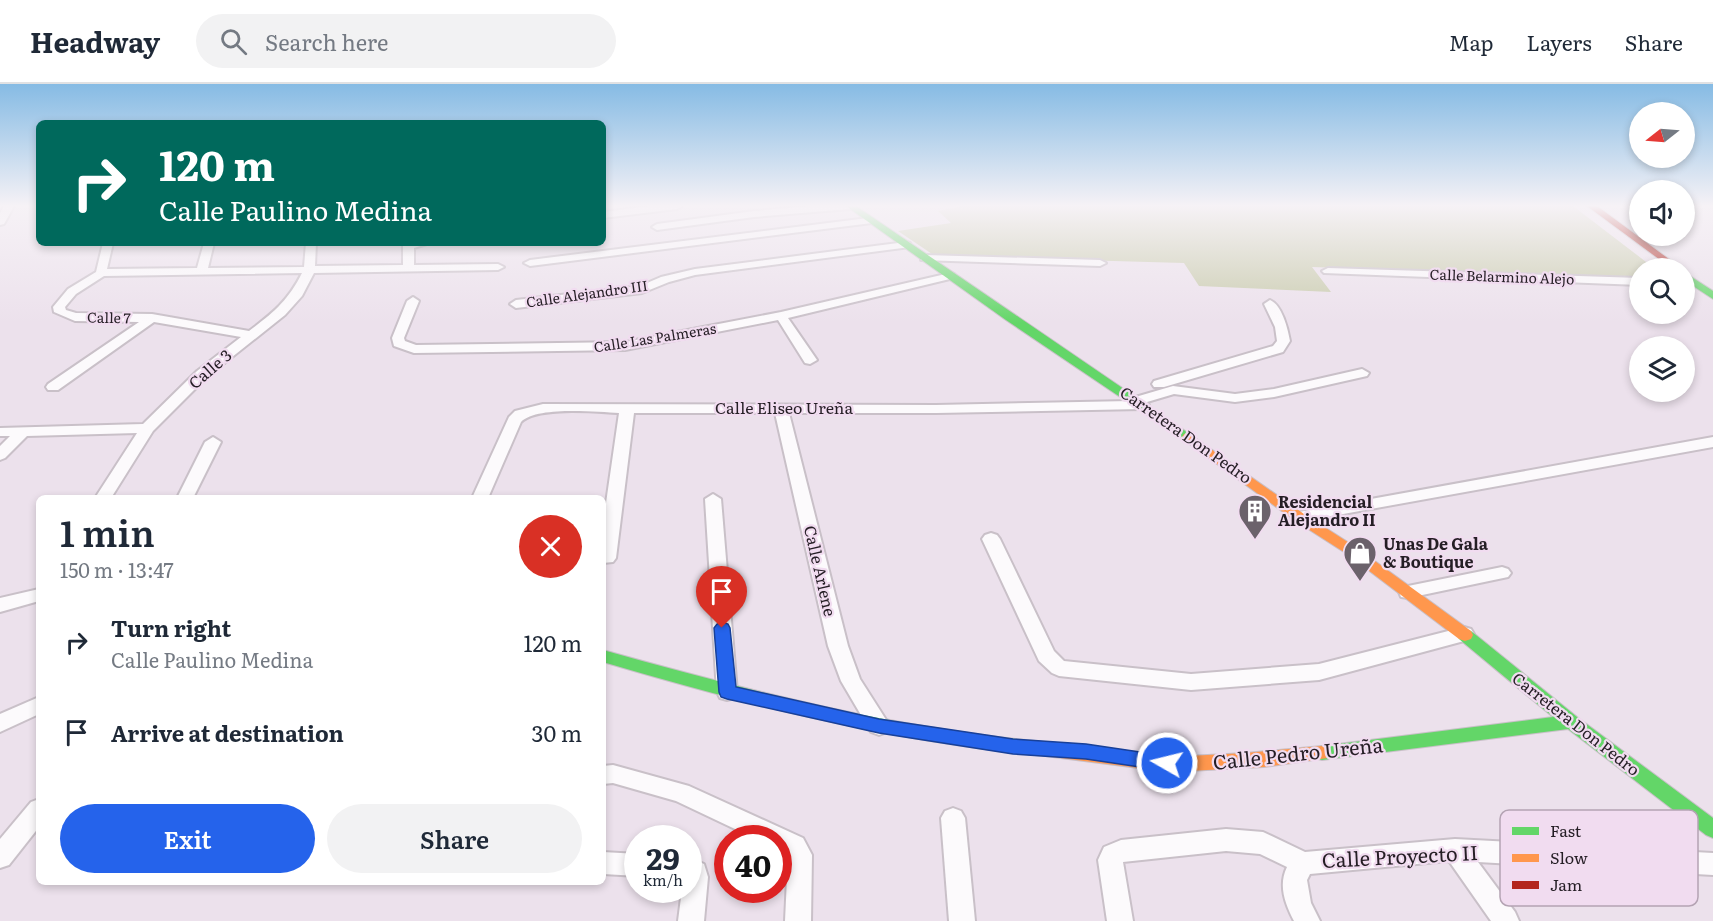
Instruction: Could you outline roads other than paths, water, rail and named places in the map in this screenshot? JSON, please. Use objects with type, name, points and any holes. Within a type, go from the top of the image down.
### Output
[{"type":"street","points":[[530,263],[674,245]]},
{"type":"street","name":"Carretera Don Pedro","points":[[906,245],[1135,400],[1408,592],[1464,634],[1571,722],[1688,810]]},
{"type":"street","name":"Calle Alejandro III","points":[[516,304],[642,289],[665,279],[695,272],[906,245]]},
{"type":"street","points":[[1645,245],[1662,258]]},
{"type":"street","points":[[107,246],[101,273],[498,267]]},
{"type":"street","points":[[202,272],[208,246]]},
{"type":"street","name":"Calle 3","points":[[105,495],[147,428],[202,374],[281,312],[296,296],[309,271],[311,246]]},
{"type":"street","points":[[408,246],[409,269]]},
{"type":"street","points":[[925,258],[1100,263]]},
{"type":"street","name":"Calle Belarmino Alejo","points":[[1329,271],[1629,282]]},
{"type":"street","name":"Calle 7","points":[[101,273],[70,292],[62,301],[59,307],[60,312],[75,317],[152,318],[249,335]]},
{"type":"street","name":"Calle Las Palmeras","points":[[413,301],[398,338],[405,347],[424,350],[591,348],[625,346],[781,316],[951,276]]},
{"type":"street","points":[[1695,286],[1713,296]]},
{"type":"street","points":[[1135,400],[1278,349],[1284,341],[1281,327],[1270,304]]},
{"type":"street","points":[[781,316],[810,360]]},
{"type":"street","points":[[53,387],[152,318]]},
{"type":"street","points":[[1135,400],[1173,390],[1235,398],[1275,393],[1362,373]]},
{"type":"street","name":"Calle Eliseo Ureña","points":[[481,495],[511,425],[520,414],[543,408],[936,409],[1135,400]]},
{"type":"street","points":[[606,558],[627,408]]},
{"type":"street","name":"Calle Arlene","points":[[781,408],[838,646],[851,681],[879,726]]},
{"type":"street","points":[[0,432],[147,428]]},
{"type":"street","points":[[0,455],[23,431]]},
{"type":"street","points":[[186,495],[213,442]]},
{"type":"street","points":[[1299,517],[1713,442]]},
{"type":"street","points":[[712,499],[727,692]]},
{"type":"street","points":[[991,539],[1046,656],[1059,668],[1191,682],[1319,672],[1464,634]]},
{"type":"street","points":[[1408,592],[1502,573]]},
{"type":"street","points":[[0,605],[36,596]]},
{"type":"street","name":"Calle Pedro Ureña","points":[[606,657],[727,692],[879,726],[1013,747],[1086,752],[1167,763],[1231,764],[1571,722]]},
{"type":"street","points":[[0,723],[36,706]]},
{"type":"street","points":[[606,775],[617,775],[681,793],[794,846],[800,855],[798,921]]},
{"type":"street","points":[[0,857],[36,813]]},
{"type":"street","points":[[953,818],[962,921]]},
{"type":"street","name":"Carretera Don Pedro","points":[[1698,818],[1713,829]]},
{"type":"street","points":[[1120,921],[1110,860],[1113,855],[1121,850],[1226,840],[1263,843],[1303,862],[1294,879],[1299,905],[1307,921]]},
{"type":"street","points":[[1455,850],[1506,921]]},
{"type":"street","name":"Calle Proyecto II","points":[[1303,862],[1455,850],[1500,852]]},
{"type":"street","points":[[606,863],[624,864]]},
{"type":"street","name":"Calle Proyecto II","points":[[1698,863],[1713,864]]},
{"type":"street","points":[[691,921],[693,903]]},
{"type":"place","name":"Residencial Alejandro II","points":[[1255,540]]},
{"type":"place","name":"Unas De Gala & Boutique","points":[[1360,582]]}]
